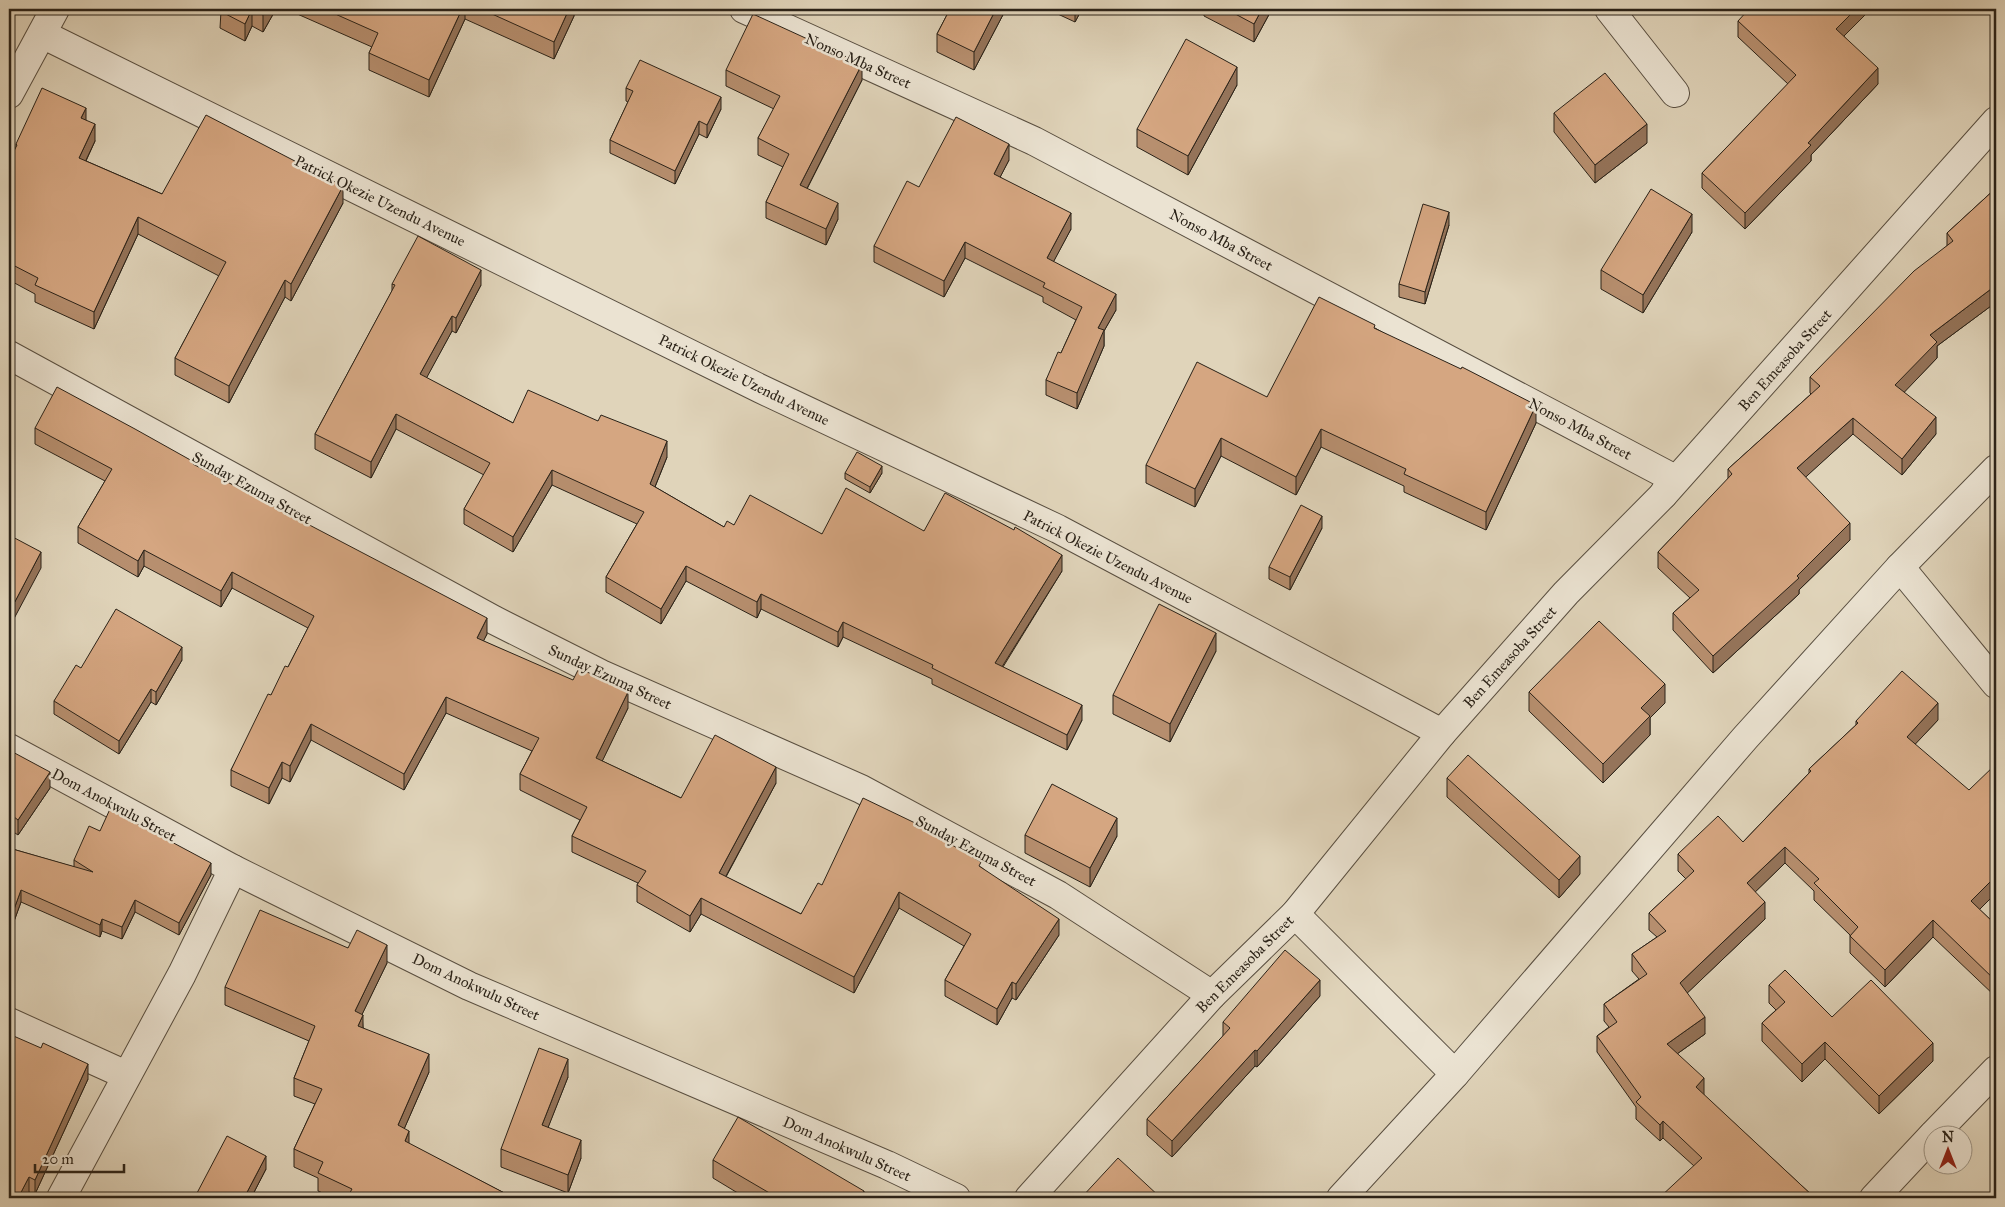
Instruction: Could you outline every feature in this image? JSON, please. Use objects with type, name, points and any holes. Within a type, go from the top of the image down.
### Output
[{"type":"street","points":[[9,94],[55,9]]},
{"type":"street","name":"Nonso Mba Street","points":[[744,9],[1034,141],[1673,478],[1663,495]]},
{"type":"street","points":[[1610,9],[1675,93]]},
{"type":"street","name":"Patrick Okezie Uzendu Avenue","points":[[42,34],[752,385],[1058,529],[1442,733]]},
{"type":"street","name":"Ben Emeasoba Street","points":[[1030,1198],[1212,995],[1295,914],[1442,733],[1566,593],[1663,495],[1996,122]]},
{"type":"street","name":"Sunday Ezuma Street","points":[[9,355],[485,615],[592,670],[861,789],[1058,895],[1212,995]]},
{"type":"street","points":[[1341,1198],[1455,1074],[1745,738],[1900,567],[1996,469]]},
{"type":"street","points":[[1900,567],[1996,684]]},
{"type":"street","name":"Dom Anokwulu Street","points":[[9,748],[233,869],[469,986],[887,1165],[956,1198]]},
{"type":"street","points":[[61,1198],[182,974],[233,869]]},
{"type":"street","points":[[1295,914],[1455,1074]]},
{"type":"street","points":[[9,1022],[126,1075]]},
{"type":"street","points":[[1944,1124],[1996,1070]]},
{"type":"street","points":[[1889,1192],[1922,1149]]},
{"type":"building","points":[[222,9],[252,9],[245,24],[220,11]]},
{"type":"building","points":[[252,9],[267,9],[263,15]]},
{"type":"building","points":[[324,9],[462,9],[429,80],[369,53],[378,33]]},
{"type":"building","points":[[481,9],[569,9],[554,42]]},
{"type":"building","points":[[950,9],[996,9],[974,52],[937,34]]},
{"type":"building","points":[[1226,9],[1262,9],[1254,24]]},
{"type":"building","points":[[1749,9],[1856,9],[1836,29],[1878,68],[1808,143],[1811,145],[1745,213],[1702,173],[1796,75],[1738,21]]},
{"type":"building","points":[[753,14],[862,64],[800,185],[838,203],[826,229],[766,202],[789,154],[758,138],[780,96],[726,70]]},
{"type":"building","points":[[1186,39],[1237,67],[1188,156],[1137,129]]},
{"type":"building","points":[[640,60],[721,97],[707,125],[699,121],[675,171],[610,140],[633,91],[626,88]]},
{"type":"building","points":[[1605,73],[1647,124],[1595,165],[1554,113]]},
{"type":"building","points":[[42,88],[86,108],[81,118],[95,124],[79,158],[162,194],[206,115],[343,186],[291,284],[285,280],[229,386],[175,358],[226,262],[138,217],[94,312],[35,285],[38,278],[9,263],[9,161]]},
{"type":"building","points":[[956,117],[1009,144],[994,174],[1071,213],[1047,258],[1116,294],[1098,328],[1104,330],[1077,393],[1046,380],[1058,352],[1061,353],[1082,307],[1043,287],[1045,283],[965,242],[944,281],[874,246],[907,181],[919,187]]},
{"type":"building","points":[[1996,188],[1996,288],[1995,286],[1930,335],[1937,342],[1895,385],[1936,417],[1902,459],[1853,418],[1797,468],[1850,523],[1797,576],[1799,578],[1713,656],[1673,613],[1699,590],[1658,552],[1732,474],[1728,469],[1820,386],[1810,377],[1914,271],[1953,241],[1947,233]]},
{"type":"building","points":[[1651,189],[1692,214],[1643,295],[1601,270]]},
{"type":"building","points":[[1423,204],[1449,212],[1425,292],[1399,284]]},
{"type":"building","points":[[418,236],[481,270],[456,318],[452,316],[420,374],[513,423],[528,390],[598,421],[601,415],[667,441],[650,484],[724,527],[727,521],[734,525],[750,495],[822,534],[846,488],[924,531],[945,493],[1014,530],[1015,527],[1062,555],[995,663],[1082,705],[1067,735],[932,668],[933,665],[843,622],[838,632],[761,594],[757,602],[686,566],[661,609],[606,577],[644,512],[552,470],[513,537],[464,509],[490,463],[396,414],[371,462],[315,434],[395,285],[392,284]]},
{"type":"building","points":[[1319,297],[1375,325],[1374,328],[1461,369],[1462,367],[1536,405],[1486,512],[1404,474],[1406,469],[1321,429],[1296,477],[1221,438],[1195,489],[1146,465],[1197,362],[1267,397]]},
{"type":"building","points":[[57,387],[194,462],[193,464],[487,618],[477,638],[573,680],[579,668],[628,692],[596,758],[681,798],[715,735],[776,767],[719,873],[801,914],[818,883],[822,885],[863,798],[913,822],[981,862],[979,866],[1059,919],[1016,984],[1012,982],[997,1009],[945,980],[971,934],[899,892],[854,977],[701,898],[690,916],[637,885],[646,871],[572,836],[587,807],[520,774],[539,738],[446,697],[404,774],[311,724],[290,766],[282,762],[269,788],[231,770],[268,694],[271,695],[285,666],[288,667],[314,616],[232,572],[221,591],[144,550],[138,561],[78,527],[112,469],[35,428]]},
{"type":"building","points":[[857,452],[882,466],[870,487],[845,473]]},
{"type":"building","points":[[1301,505],[1322,516],[1290,577],[1269,567]]},
{"type":"building","points":[[9,535],[41,552],[9,613]]},
{"type":"building","points":[[1159,604],[1216,633],[1170,724],[1113,695]]},
{"type":"building","points":[[116,609],[182,647],[156,692],[151,689],[119,741],[54,701],[76,665],[81,668]]},
{"type":"building","points":[[1599,621],[1665,684],[1641,708],[1650,716],[1603,764],[1529,692]]},
{"type":"building","points":[[1902,671],[1938,703],[1907,737],[1969,790],[1996,764],[1996,876],[1971,901],[1996,925],[1996,981],[1933,920],[1885,970],[1850,936],[1858,927],[1814,883],[1819,879],[1785,847],[1747,883],[1765,902],[1680,983],[1705,1017],[1667,1044],[1704,1078],[1696,1087],[1815,1198],[1659,1198],[1702,1158],[1663,1121],[1660,1125],[1636,1102],[1641,1097],[1597,1036],[1617,1022],[1604,1004],[1647,974],[1632,954],[1666,931],[1649,913],[1694,871],[1678,854],[1718,816],[1743,842],[1811,771],[1809,769],[1858,723],[1856,721]]},
{"type":"building","points":[[9,750],[50,772],[18,820],[9,813]]},
{"type":"building","points":[[1468,755],[1580,856],[1559,880],[1447,778]]},
{"type":"building","points":[[1052,784],[1117,818],[1090,868],[1025,835]]},
{"type":"building","points":[[110,809],[211,863],[179,923],[135,900],[122,927],[102,919],[100,925],[21,890],[13,912],[9,911],[9,848],[93,872],[74,860],[89,826],[100,831]]},
{"type":"building","points":[[260,910],[348,948],[357,930],[387,945],[355,1011],[363,1015],[358,1026],[429,1054],[398,1125],[409,1131],[405,1141],[514,1198],[347,1198],[352,1189],[318,1173],[323,1162],[294,1149],[322,1089],[294,1078],[315,1026],[225,987]]},
{"type":"building","points":[[1285,950],[1320,980],[1257,1051],[1255,1050],[1172,1141],[1147,1119],[1230,1028],[1223,1022]]},
{"type":"building","points":[[1785,970],[1832,1017],[1871,980],[1933,1043],[1879,1096],[1825,1042],[1802,1064],[1762,1023],[1785,1002],[1769,985]]},
{"type":"building","points":[[9,1034],[41,1048],[43,1043],[88,1064],[35,1180],[29,1177],[18,1198],[9,1198]]},
{"type":"building","points":[[539,1048],[568,1059],[542,1125],[581,1140],[568,1175],[501,1149]]},
{"type":"building","points":[[738,1117],[864,1191],[859,1198],[778,1198],[713,1160]]},
{"type":"building","points":[[227,1136],[266,1156],[244,1198],[207,1198],[197,1193]]},
{"type":"building","points":[[1118,1158],[1161,1198],[1081,1198]]}]
